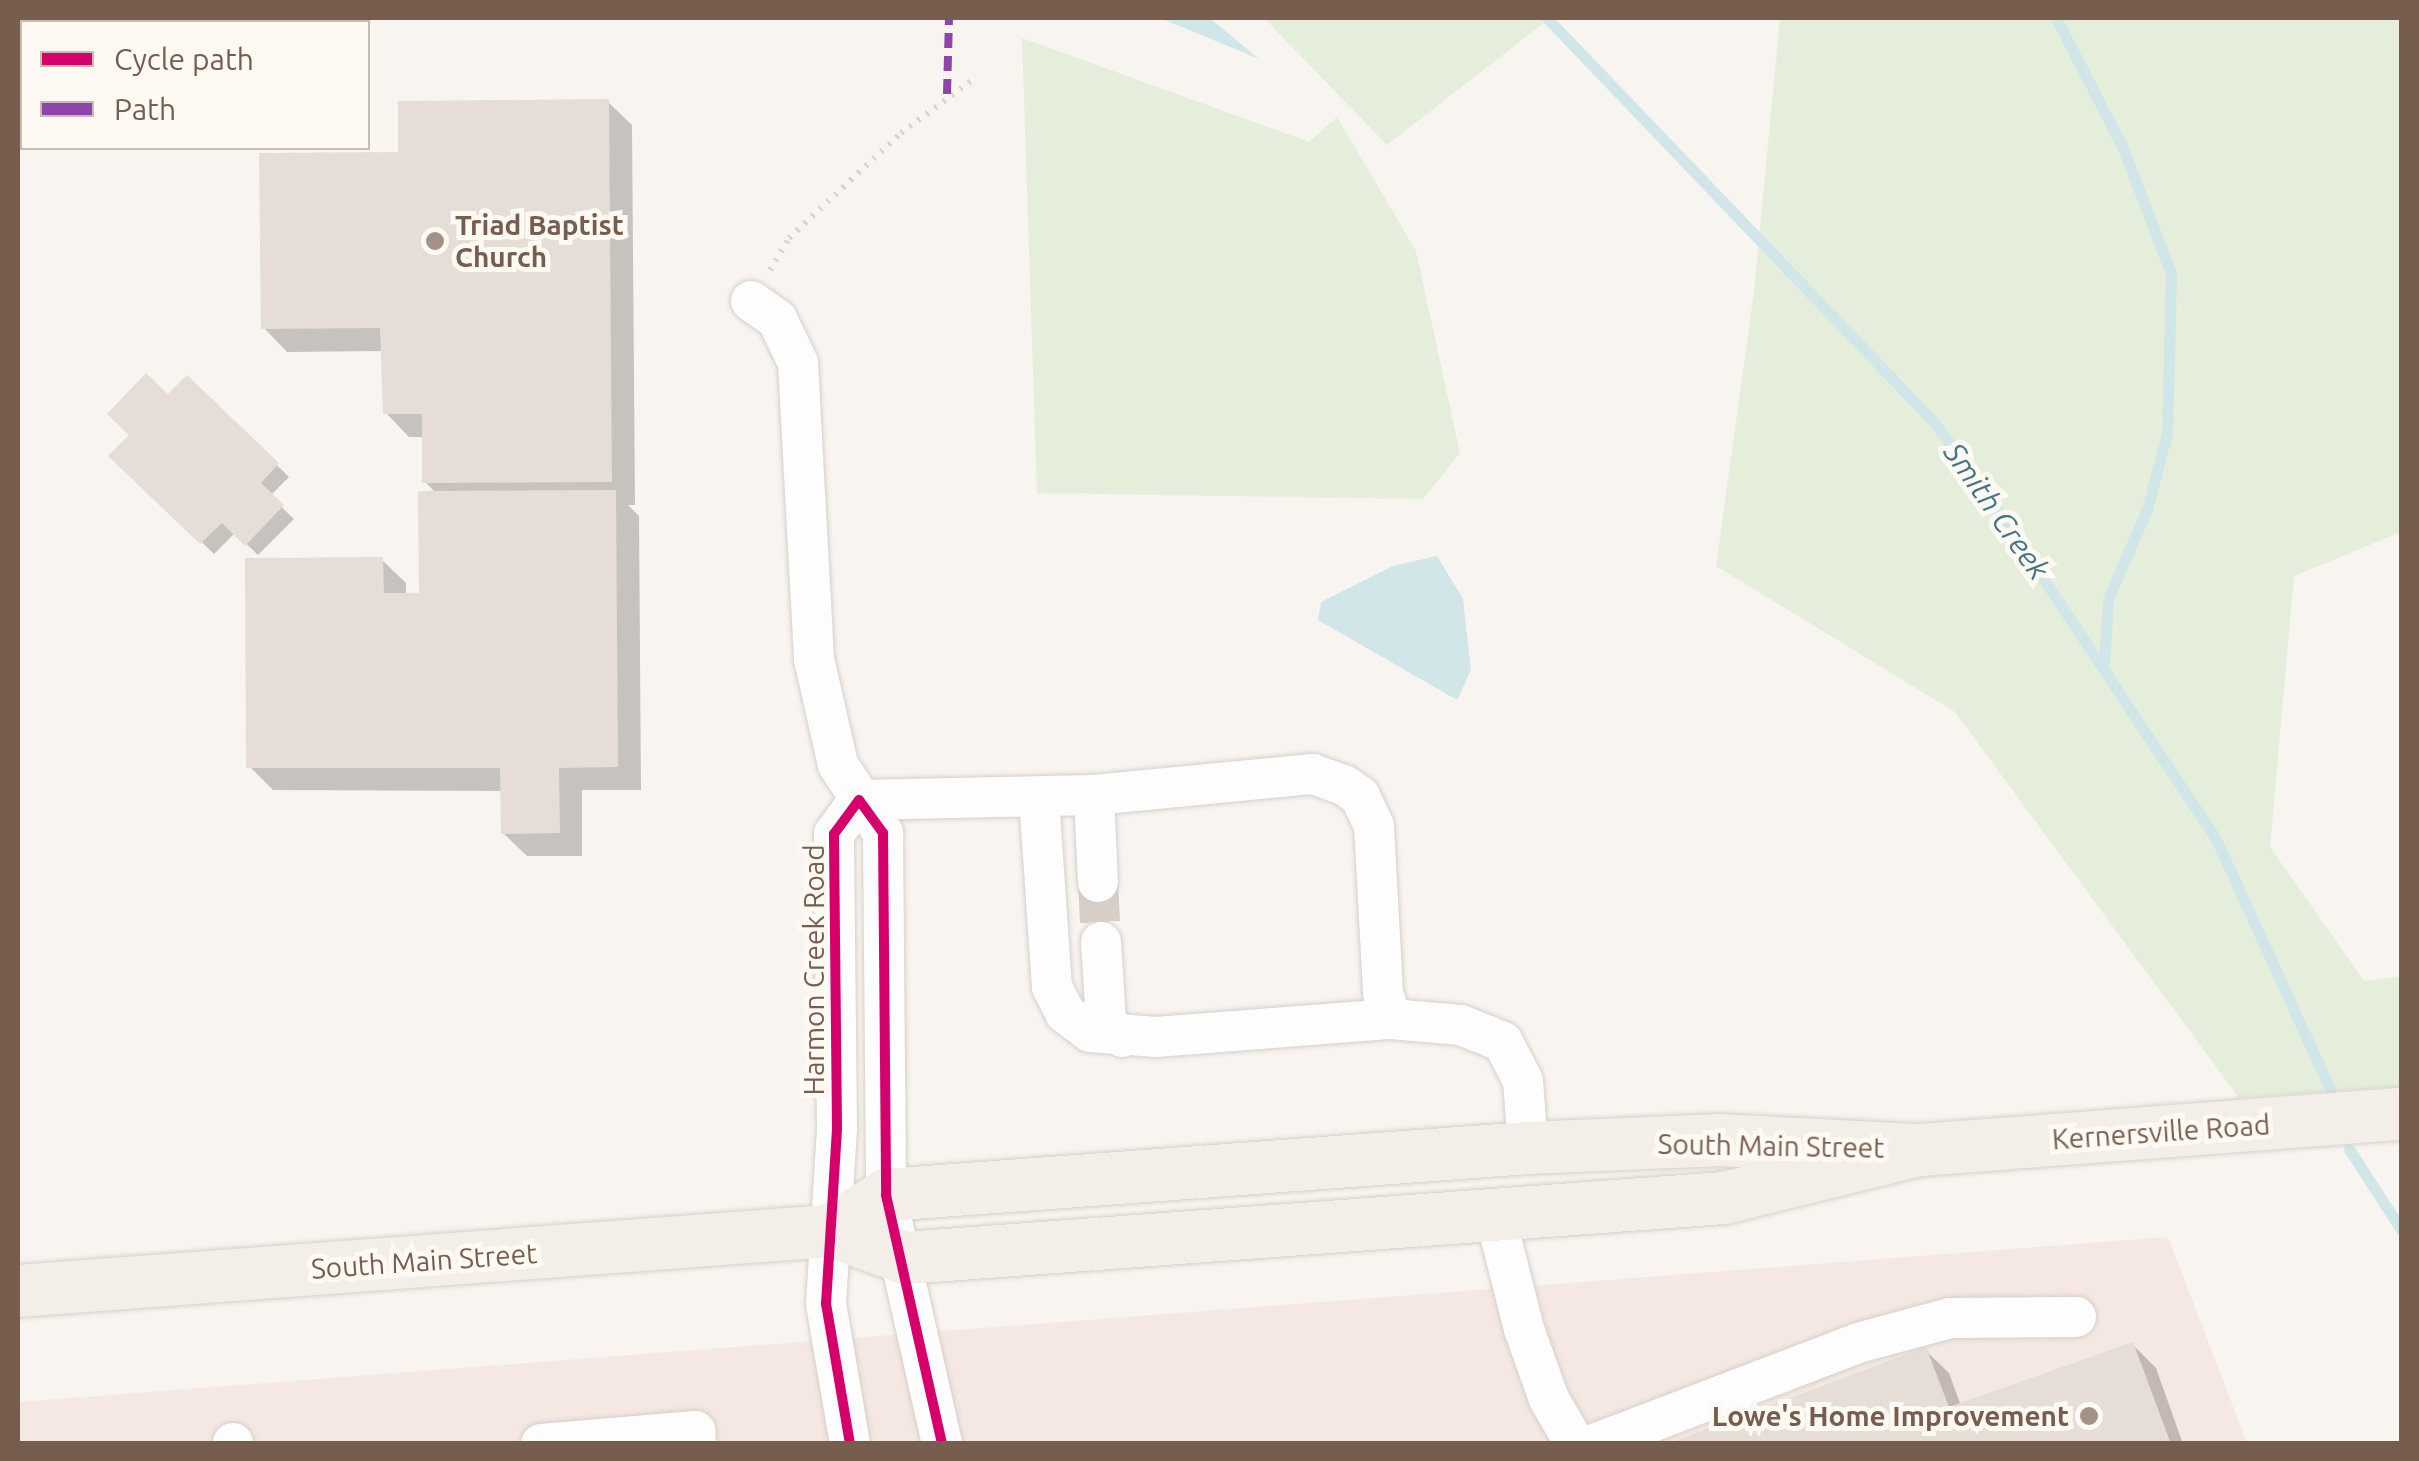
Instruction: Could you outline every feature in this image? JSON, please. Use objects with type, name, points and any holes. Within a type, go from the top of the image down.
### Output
[{"type":"main road","name":"Kernersville Road","points":[[1920,1150],[2402,1114]]},
{"type":"main road","name":"South Main Street","points":[[830,1231],[886,1195],[1528,1148],[1720,1140],[1920,1150]]},
{"type":"main road","name":"South Main Street","points":[[18,1292],[830,1231],[905,1258],[1724,1198],[1920,1150]]},
{"type":"street","points":[[751,301],[777,319],[798,363],[814,659],[838,765],[858,800],[884,833],[886,1195],[905,1258],[942,1444]]},
{"type":"street","points":[[858,800],[1094,796],[1313,774],[1360,796],[1374,826],[1383,993],[1391,1018]]},
{"type":"street","points":[[1094,796],[1098,882]]},
{"type":"street","points":[[1039,797],[1058,1004],[1090,1032],[1139,1037],[1391,1018],[1461,1025],[1503,1042],[1523,1081],[1528,1148]]},
{"type":"street","name":"Harmon Creek Road","points":[[850,1444],[827,1328],[836,1128],[834,834],[858,800]]},
{"type":"street","points":[[1101,942],[1106,1022],[1139,1037]]},
{"type":"street","points":[[1495,1214],[1524,1329],[1549,1399],[1575,1444]]},
{"type":"street","points":[[1594,1444],[1858,1342],[1932,1323],[2076,1317]]},
{"type":"street","points":[[540,1444],[695,1431],[696,1444]]},
{"type":"path","points":[[751,301],[789,238],[912,124],[972,80]]},
{"type":"shaded area","points":[[1081,18],[1210,18],[1259,59],[1165,20]]},
{"type":"shaded area","points":[[1437,556],[1463,599],[1471,670],[1457,700],[1318,620],[1321,602],[1393,566]]},
{"type":"shaded area","points":[[2168,1237],[2247,1443],[18,1444],[18,1402]]},
{"type":"green space","points":[[1264,18],[1550,18],[1387,145]]},
{"type":"green space","points":[[1780,18],[2401,18],[2401,532],[2294,576],[2270,847],[2364,981],[2401,976],[2401,1086],[2239,1098],[1955,712],[1716,566],[1754,292]]},
{"type":"green space","points":[[1022,38],[1309,142],[1337,117],[1416,251],[1460,453],[1423,499],[1037,493]]},
{"type":"building","name":"Triad Baptist Church","points":[[609,99],[612,482],[422,483],[422,414],[383,414],[380,328],[261,329],[259,153],[398,152],[398,101]]},
{"type":"building","points":[[146,373],[168,394],[187,375],[279,463],[261,483],[284,505],[245,546],[222,523],[200,544],[108,456],[129,435],[107,414]]},
{"type":"building","points":[[616,490],[618,767],[559,768],[560,833],[501,834],[500,768],[246,768],[245,558],[383,557],[384,593],[419,593],[418,491]]},
{"type":"building","points":[[2133,1342],[2171,1444],[1667,1444],[1926,1347],[1949,1407]]},
{"type":"waterway","name":"Smith Creek","points":[[1547,18],[1932,420],[1973,473],[2216,839],[2330,1089]]},
{"type":"waterway","points":[[2056,18],[2123,148],[2171,274],[2167,433],[2147,509],[2108,599],[2104,662]]},
{"type":"waterway","name":"Smith Creek","points":[[2349,1149],[2402,1231]]},
{"type":"tunnel","points":[[1098,882],[1101,942]]},
{"type":"marked path","points":[[947,94],[949,18]]},
{"type":"cycle path","points":[[850,1444],[826,1304],[837,1127],[834,834],[859,800],[883,833],[886,1195],[942,1444]]},
{"type":"place","name":"Triad Baptist Church","points":[[435,241]]},
{"type":"place","name":"Lowe's Home Improvement","points":[[2089,1416]]}]
